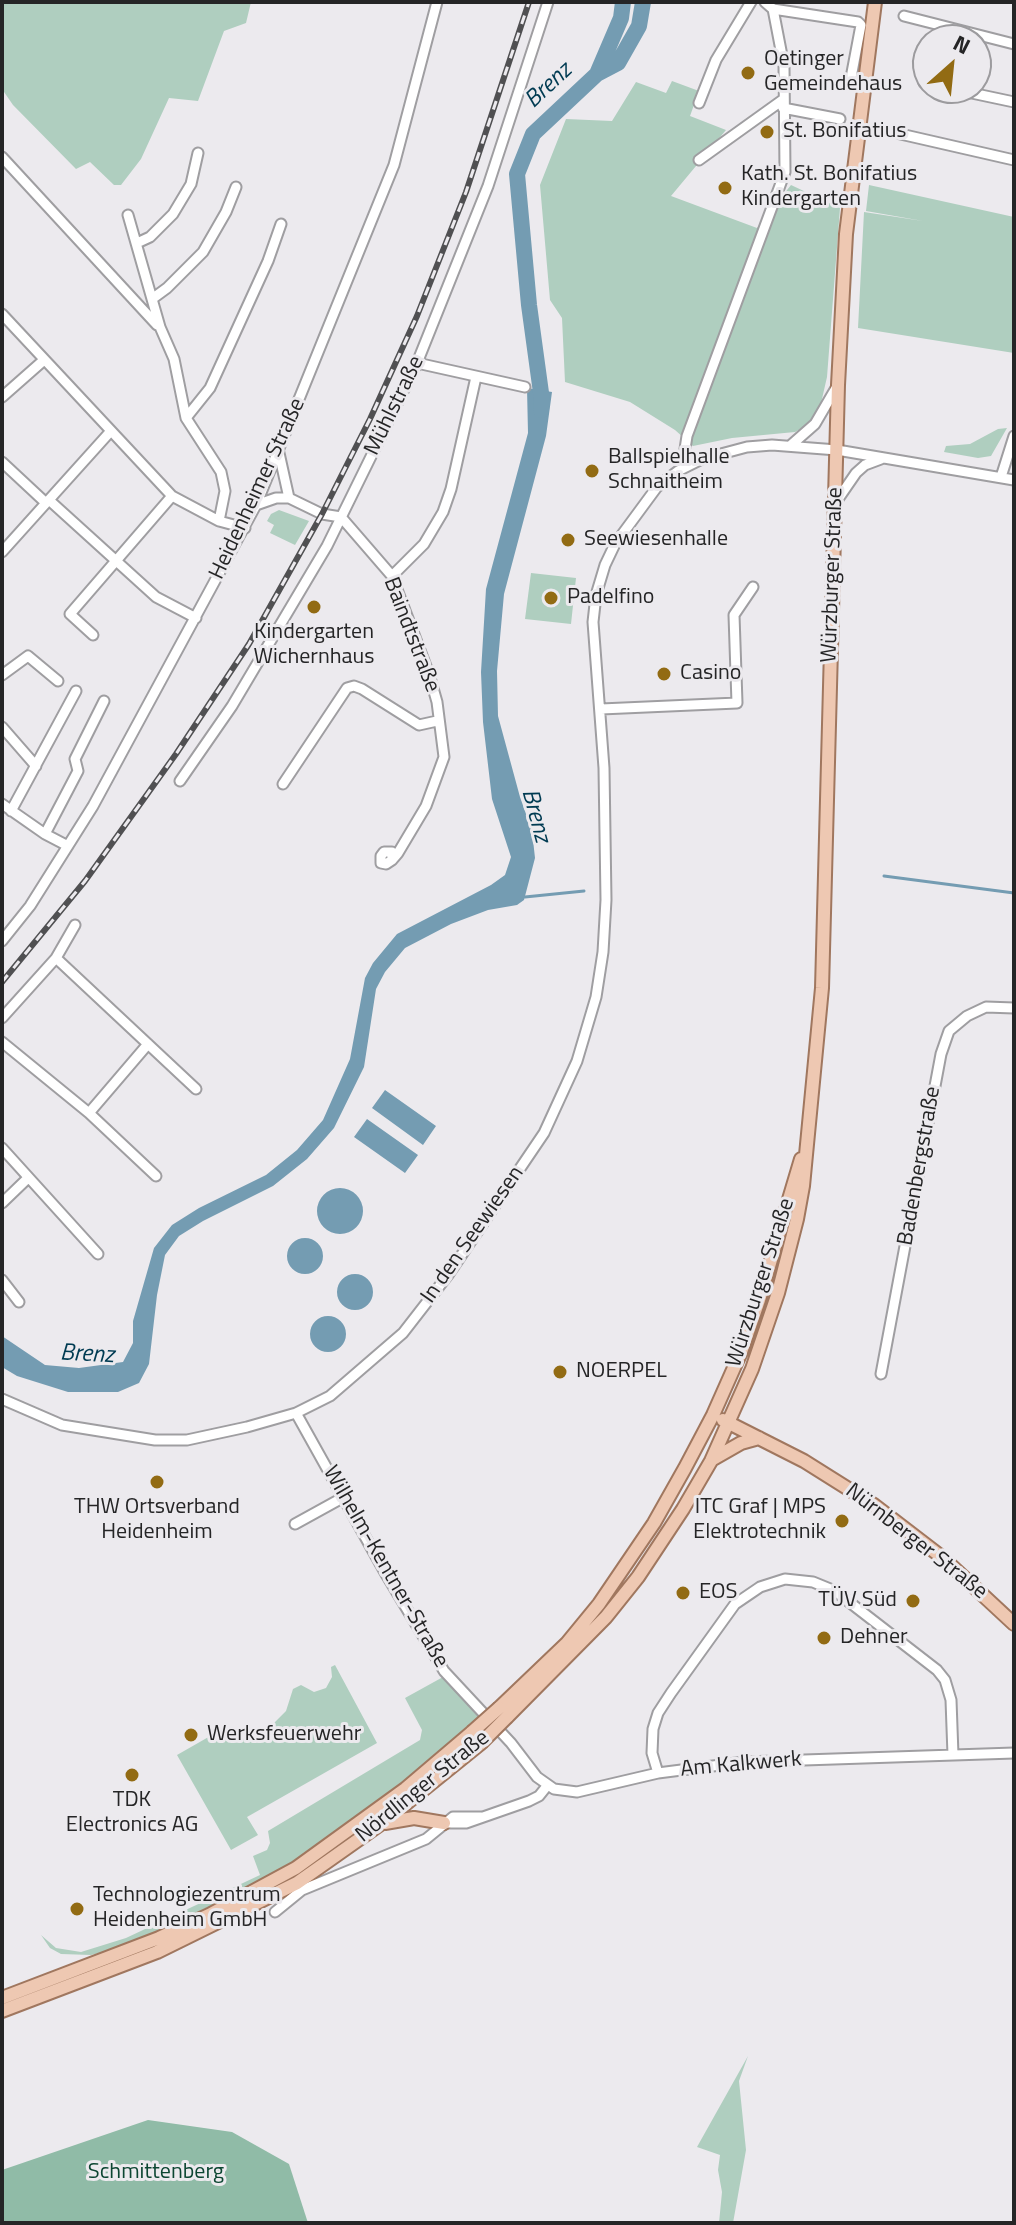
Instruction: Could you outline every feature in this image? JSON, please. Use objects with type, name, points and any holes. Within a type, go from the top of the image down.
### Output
[{"type":"main road","name":"Würzburger Straße","points":[[728,1423],[752,1369],[778,1293],[801,1201],[814,1082],[822,988],[838,385],[846,234],[875,2]]},
{"type":"main road","name":"Würzburger Straße","points":[[713,1415],[759,1300],[805,1150]]},
{"type":"main road","name":"Nürnberger Straße","points":[[713,1415],[833,1478],[899,1523],[943,1558],[1014,1624]]},
{"type":"main road","name":"Nördlinger Straße","points":[[2,2011],[157,1952],[297,1883],[382,1823],[481,1743],[503,1713],[578,1631],[614,1584],[654,1523],[713,1415]]},
{"type":"main road","name":"Nördlinger Straße","points":[[2,1998],[184,1927],[296,1868],[405,1789],[472,1732],[503,1713],[606,1617],[665,1538],[711,1461],[728,1423]]},
{"type":"main road","points":[[711,1461],[730,1448],[759,1438]]},
{"type":"main road","points":[[382,1823],[414,1818],[444,1823]]},
{"type":"street","name":"Heidenheimer Straße","points":[[2,941],[6,928],[30,906],[68,846],[256,505],[394,165],[437,2]]},
{"type":"street","name":"Mühlstraße","points":[[180,781],[272,641],[341,517],[417,363],[493,174],[548,2]]},
{"type":"street","points":[[699,103],[716,60],[751,2]]},
{"type":"street","points":[[690,465],[685,449],[687,436],[785,172],[784,66],[769,5],[858,22],[861,25],[850,83]]},
{"type":"street","points":[[904,16],[1014,44]]},
{"type":"street","points":[[992,97],[1014,102]]},
{"type":"street","points":[[699,160],[783,103],[840,119]]},
{"type":"street","points":[[896,133],[1014,160]]},
{"type":"street","points":[[137,243],[150,237],[173,214],[191,184],[198,153]]},
{"type":"street","points":[[2,157],[160,327]]},
{"type":"street","points":[[152,299],[188,270],[203,252],[226,212],[236,187]]},
{"type":"street","points":[[128,215],[160,327],[174,359],[186,418],[221,472],[225,491],[219,521]]},
{"type":"street","points":[[186,418],[210,388],[268,261],[281,224]]},
{"type":"street","points":[[2,314],[172,496],[219,521],[245,528]]},
{"type":"street","points":[[2,397],[44,360]]},
{"type":"street","points":[[417,363],[525,387]]},
{"type":"street","points":[[392,576],[424,544],[443,512],[476,377]]},
{"type":"street","points":[[790,446],[815,424],[838,385]]},
{"type":"street","points":[[2,552],[110,432]]},
{"type":"street","points":[[1001,477],[1014,436]]},
{"type":"street","name":"In den Seewiesen","points":[[2,1399],[62,1425],[155,1440],[187,1440],[214,1435],[296,1413],[330,1396],[403,1333],[448,1275],[544,1133],[577,1061],[596,997],[603,952],[606,833],[601,709],[593,622],[596,595],[605,565],[615,544],[648,496],[690,465],[747,447],[790,446],[837,450],[1014,480]]},
{"type":"street","points":[[279,453],[289,498]]},
{"type":"street","points":[[836,502],[847,482],[865,465],[884,458]]},
{"type":"street","points":[[2,462],[156,597],[196,618]]},
{"type":"street","points":[[93,635],[70,614],[172,496]]},
{"type":"street","points":[[256,505],[276,498],[289,498],[322,514],[341,517]]},
{"type":"street","name":"Baindtstraße","points":[[341,517],[392,576],[437,702],[444,757],[426,806],[392,860]]},
{"type":"street","points":[[601,709],[737,703],[734,615],[753,587]]},
{"type":"street","points":[[2,675],[28,656],[58,681]]},
{"type":"street","points":[[283,784],[347,688],[354,686],[362,689],[419,725],[437,721]]},
{"type":"street","points":[[11,811],[76,691]]},
{"type":"street","points":[[45,834],[78,771],[75,759],[104,701]]},
{"type":"street","points":[[2,727],[36,766]]},
{"type":"street","points":[[2,804],[68,846]]},
{"type":"street","points":[[2,1018],[56,958],[75,925]]},
{"type":"street","points":[[56,958],[196,1089]]},
{"type":"street","name":"Badenbergstraße","points":[[881,1374],[945,1042],[949,1031],[967,1016],[986,1007],[1014,1008]]},
{"type":"street","points":[[2,1042],[89,1113],[156,1176]]},
{"type":"street","points":[[89,1113],[148,1044]]},
{"type":"street","points":[[2,1148],[98,1254]]},
{"type":"street","points":[[2,1203],[28,1178]]},
{"type":"street","points":[[2,1280],[19,1302]]},
{"type":"street","name":"Wilhelm-Kentner-Straße","points":[[296,1413],[401,1601],[444,1671],[547,1786]]},
{"type":"street","points":[[295,1524],[344,1497]]},
{"type":"street","points":[[658,1773],[652,1753],[653,1729],[671,1693],[735,1604],[760,1587],[785,1579],[813,1582],[835,1591],[937,1670],[945,1680],[951,1700],[953,1755]]},
{"type":"street","name":"Am Kalkwerk","points":[[547,1786],[577,1792],[658,1773],[773,1760],[1014,1753]]},
{"type":"street","points":[[275,1912],[302,1890],[426,1839],[444,1823],[458,1816],[481,1817],[535,1799],[547,1786]]},
{"type":"green space","points":[[2,2],[251,2],[246,23],[224,31],[198,101],[169,98],[141,159],[121,185],[114,185],[90,162],[76,169],[13,105],[2,89]]},
{"type":"green space","points":[[672,81],[699,91],[690,116],[726,130],[671,196],[757,228],[791,185],[840,208],[827,377],[819,412],[808,425],[795,432],[732,438],[693,446],[675,430],[630,402],[565,382],[562,318],[550,300],[540,185],[566,119],[612,121],[636,82],[666,93]]},
{"type":"green space","points":[[869,185],[1014,217],[1014,353],[858,328],[864,212],[923,221],[866,211]]},
{"type":"green space","points":[[1007,428],[991,456],[978,458],[944,452],[946,446],[970,444],[998,429]]},
{"type":"green space","points":[[279,510],[309,521],[295,545],[270,533],[274,525],[267,521],[271,514]]},
{"type":"green space","name":"Padelfino","points":[[531,573],[576,578],[571,624],[525,619]]},
{"type":"green space","points":[[335,1665],[377,1743],[247,1817],[258,1835],[231,1850],[177,1755],[226,1727],[229,1739],[249,1739],[272,1725],[286,1711],[293,1689],[301,1685],[314,1692],[326,1688],[332,1677],[331,1667]]},
{"type":"green space","points":[[443,1677],[482,1717],[435,1759],[320,1845],[200,1914],[126,1947],[91,1955],[61,1954],[50,1948],[41,1935],[56,1948],[81,1952],[126,1938],[260,1875],[253,1856],[267,1850],[270,1843],[268,1831],[420,1740],[422,1730],[405,1698]]},
{"type":"green space","points":[[748,2056],[739,2081],[746,2150],[733,2223],[719,2223],[722,2192],[718,2170],[720,2155],[697,2147]]},
{"type":"green space","name":"Schmittenberg","points":[[148,2120],[232,2132],[289,2164],[308,2223],[2,2223],[2,2170]]},
{"type":"water","points":[[527,388],[552,392],[546,436],[504,594],[497,671],[498,716],[532,831],[535,858],[524,900],[517,905],[488,910],[451,924],[405,948],[385,972],[376,989],[364,1067],[334,1128],[307,1159],[273,1186],[179,1236],[165,1255],[149,1364],[139,1383],[118,1392],[68,1392],[17,1376],[2,1367],[2,1336],[45,1365],[79,1368],[123,1362],[133,1343],[133,1321],[154,1248],[172,1225],[266,1175],[297,1150],[323,1120],[350,1059],[365,978],[373,963],[397,934],[505,875],[511,857],[492,799],[481,672],[486,589],[528,433]]},
{"type":"water","points":[[385,1090],[436,1126],[423,1145],[372,1108]]},
{"type":"water","points":[[367,1119],[418,1155],[405,1173],[354,1137]]},
{"type":"water","points":[[340,1188],[357,1194],[363,1211],[357,1228],[340,1234],[323,1228],[317,1211],[323,1194]]},
{"type":"water","points":[[305,1238],[318,1243],[323,1256],[318,1269],[305,1274],[292,1269],[287,1256],[292,1243]]},
{"type":"water","points":[[355,1274],[368,1279],[373,1292],[368,1305],[355,1310],[342,1305],[337,1292],[342,1279]]},
{"type":"water","points":[[328,1316],[341,1321],[346,1334],[341,1347],[328,1352],[315,1347],[310,1334],[315,1321]]},
{"type":"waterway","name":"Brenz","points":[[541,410],[517,174],[533,134],[597,74],[621,18],[623,2]]},
{"type":"waterway","name":"Brenz","points":[[597,74],[618,63],[639,26],[643,2]]},
{"type":"waterway","points":[[884,876],[1014,893]]},
{"type":"waterway","points":[[525,897],[584,891]]},
{"type":"railway","points":[[2,982],[85,881],[176,754],[249,644],[322,514],[417,316],[466,192],[529,2]]},
{"type":"place","name":"Oetinger Gemeindehaus","points":[[748,73]]},
{"type":"place","name":"St. Bonifatius","points":[[767,132]]},
{"type":"place","name":"Kath. St. Bonifatius Kindergarten","points":[[725,188]]},
{"type":"place","name":"Ballspielhalle Schnaitheim","points":[[592,471]]},
{"type":"place","name":"Seewiesenhalle","points":[[568,540]]},
{"type":"place","name":"Padelfino","points":[[551,598]]},
{"type":"place","name":"Kindergarten Wichernhaus","points":[[314,607]]},
{"type":"place","name":"Casino","points":[[664,674]]},
{"type":"place","name":"NOERPEL","points":[[560,1372]]},
{"type":"place","name":"THW Ortsverband Heidenheim","points":[[157,1482]]},
{"type":"place","name":"ITC Graf | MPS Elektrotechnik","points":[[842,1521]]},
{"type":"place","name":"EOS","points":[[683,1593]]},
{"type":"place","name":"TÜV Süd","points":[[913,1601]]},
{"type":"place","name":"Dehner","points":[[824,1638]]},
{"type":"place","name":"Werksfeuerwehr","points":[[191,1735]]},
{"type":"place","name":"TDK Electronics AG","points":[[132,1775]]},
{"type":"place","name":"Technologiezentrum Heidenheim GmbH","points":[[77,1909]]}]
